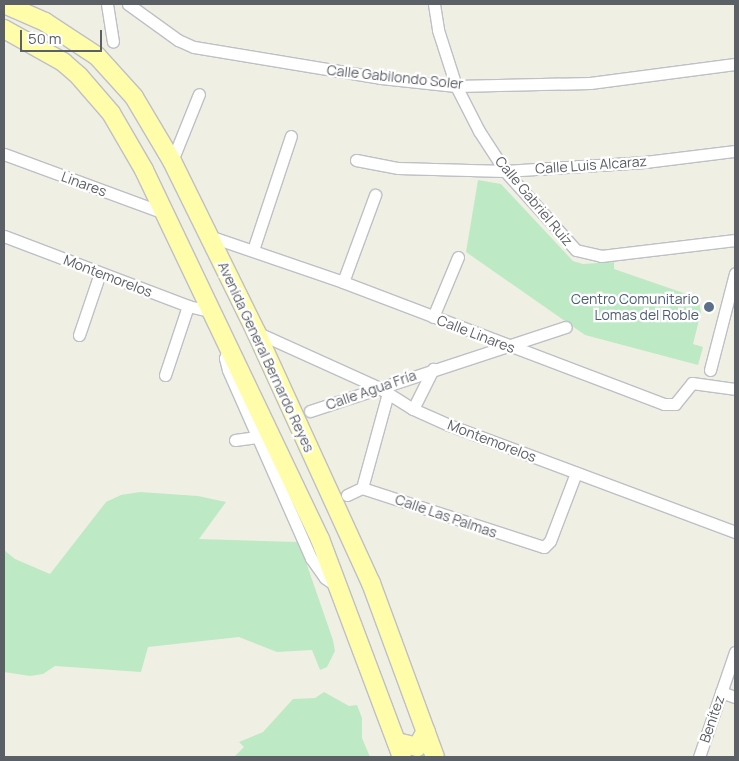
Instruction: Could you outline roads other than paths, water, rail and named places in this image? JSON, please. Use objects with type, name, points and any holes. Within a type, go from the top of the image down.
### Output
[{"type":"main road","name":"Avenida General Bernardo Reyes","points":[[4,4],[21,8],[76,40],[97,56],[134,97],[172,161],[256,332],[380,604],[435,757]]},
{"type":"main road","name":"Avenida General Bernardo Reyes","points":[[8,31],[71,68],[103,102],[144,170],[230,345],[320,539],[400,750]]},
{"type":"main road","points":[[400,750],[417,747],[426,731]]},
{"type":"street","points":[[107,4],[113,42]]},
{"type":"street","name":"Calle Gabilondo Soler","points":[[128,4],[178,40],[194,47],[291,66],[456,86],[632,80],[735,64]]},
{"type":"street","name":"Calle Gabriel Ruíz","points":[[434,4],[438,30],[456,86],[505,171],[569,244],[584,253],[601,256],[735,240]]},
{"type":"street","points":[[172,161],[199,94]]},
{"type":"street","points":[[253,250],[290,136]]},
{"type":"street","name":"Calle Luis Alcaraz","points":[[356,160],[398,168],[505,171],[645,162],[735,150]]},
{"type":"street","name":"Linares","points":[[4,154],[164,213]]},
{"type":"street","points":[[343,282],[375,195]]},
{"type":"street","name":"Montemorelos","points":[[4,236],[188,306],[214,312]]},
{"type":"street","name":"Calle Linares","points":[[209,236],[343,282],[664,404],[675,404],[692,382],[735,389]]},
{"type":"street","points":[[433,317],[458,257]]},
{"type":"street","points":[[79,335],[100,273]]},
{"type":"street","points":[[710,370],[733,288],[735,273]]},
{"type":"street","points":[[165,375],[188,306]]},
{"type":"street","name":"Calle Agua Fría","points":[[310,411],[383,390],[433,369],[566,327]]},
{"type":"street","name":"Montemorelos","points":[[256,332],[383,390],[413,409],[576,473],[735,532]]},
{"type":"street","points":[[230,345],[226,365],[257,437],[311,558],[325,578],[337,586]]},
{"type":"street","name":"Calle Agua Fría","points":[[413,409],[433,369]]},
{"type":"street","points":[[347,495],[362,488],[383,390]]},
{"type":"street","points":[[236,440],[257,437]]},
{"type":"street","name":"Calle Las Palmas","points":[[362,488],[529,544],[546,546],[550,542],[576,473]]},
{"type":"street","name":"Benítez","points":[[699,757],[735,652]]},
{"type":"street","points":[[721,692],[735,697]]},
{"type":"place","name":"Centro Comunitario Lomas del Roble","points":[[709,307]]}]
